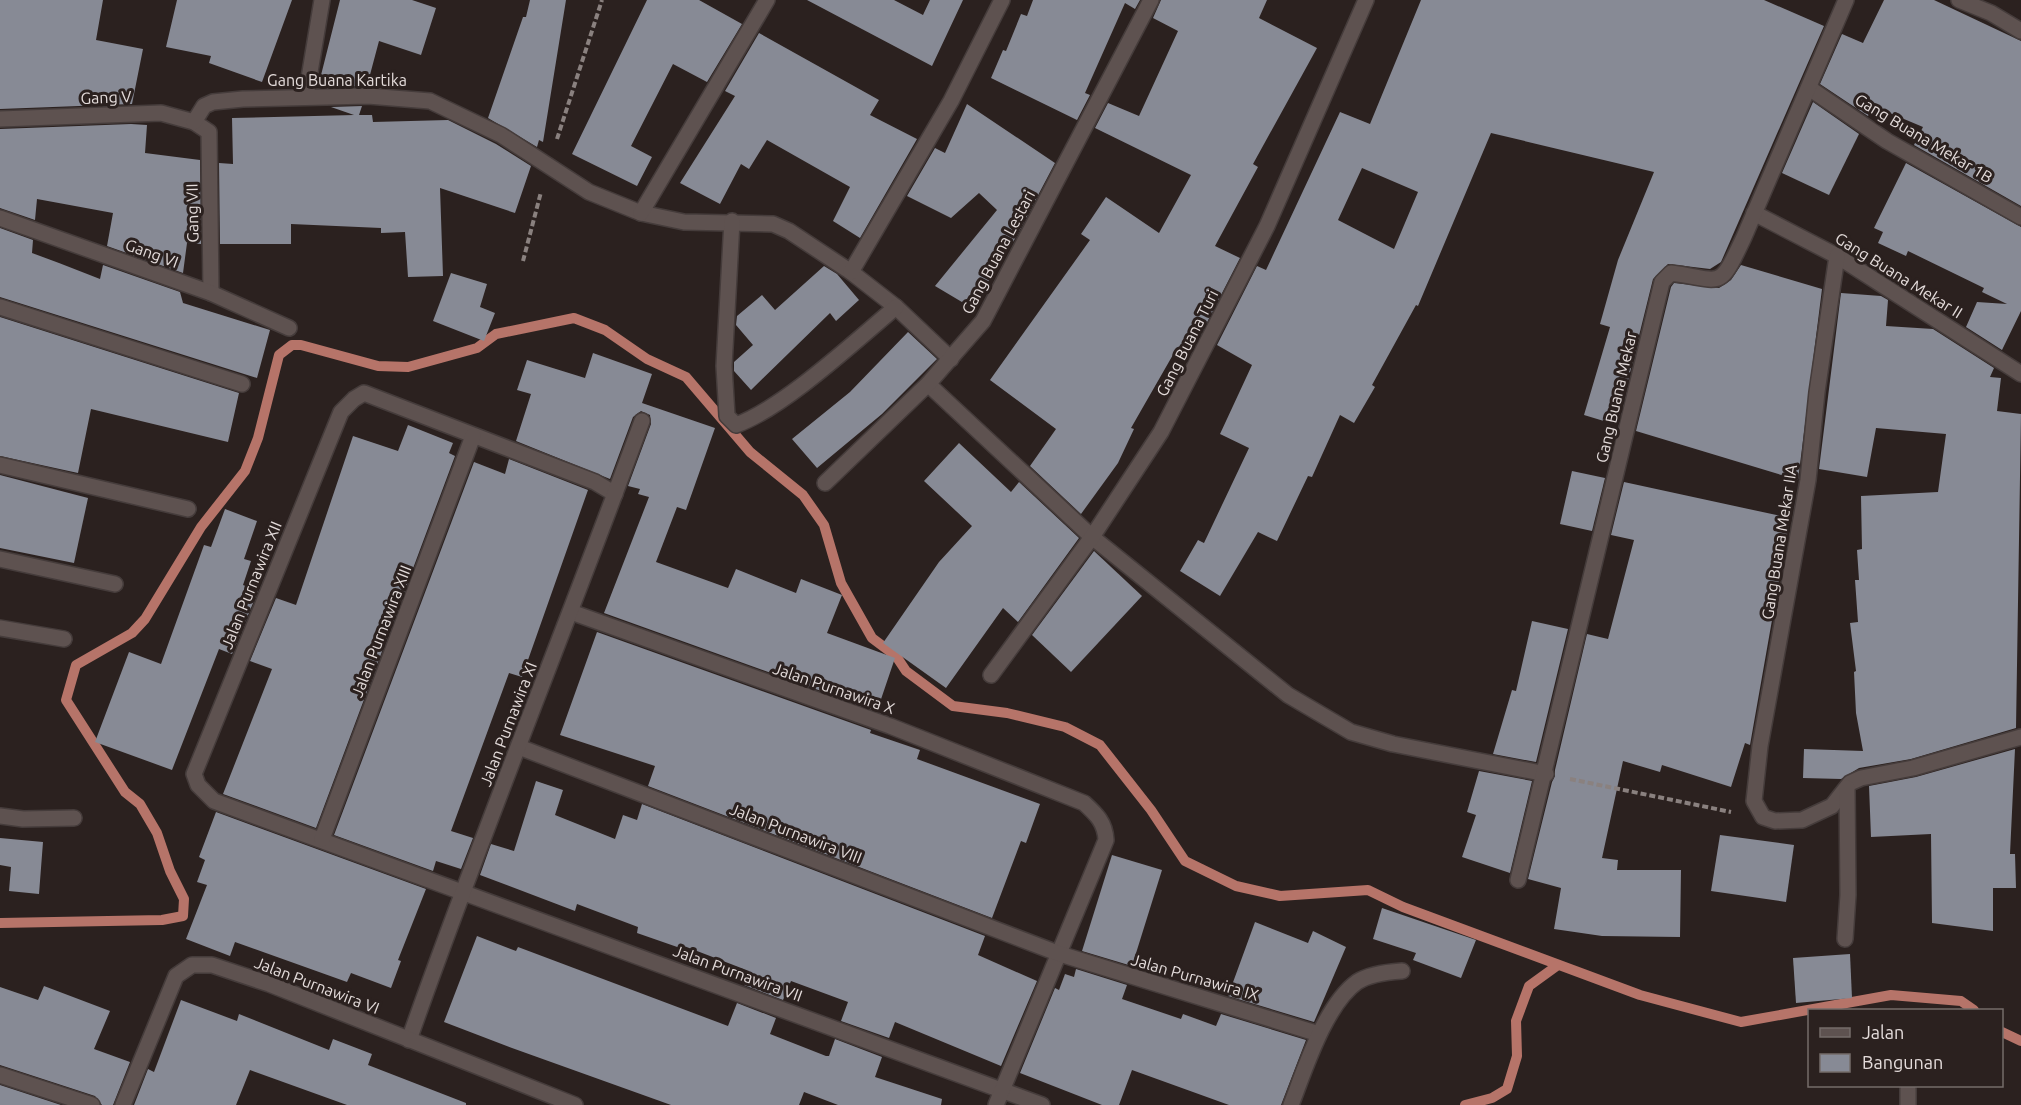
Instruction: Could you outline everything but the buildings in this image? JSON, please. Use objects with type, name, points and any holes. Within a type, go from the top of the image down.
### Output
[{"type":"street","points":[[306,96],[322,0]]},
{"type":"street","points":[[641,213],[767,0]]},
{"type":"street","points":[[851,272],[951,101],[1002,0]]},
{"type":"street","name":"Gang Buana Lestari","points":[[825,483],[928,384],[983,321],[1150,0]]},
{"type":"street","name":"Gang Buana Turi","points":[[991,675],[1092,537],[1161,432],[1267,226],[1366,0]]},
{"type":"street","name":"Gang Buana Mekar","points":[[1518,880],[1546,774],[1662,282],[1671,273],[1708,281],[1719,279],[1735,258],[1846,0]]},
{"type":"street","points":[[1959,0],[1991,13],[2021,32]]},
{"type":"street","name":"Gang Buana Mekar 1B","points":[[1809,88],[1887,141],[2021,217]]},
{"type":"street","name":"Gang Buana Kartika","points":[[194,122],[204,106],[213,102],[306,96],[404,97],[430,101],[501,135],[590,192],[641,213],[684,222],[732,221],[773,224],[789,231],[851,272],[896,307],[951,359]]},
{"type":"street","name":"Gang V","points":[[0,119],[161,113],[194,122],[209,132]]},
{"type":"street","name":"Gang VII","points":[[209,132],[211,293]]},
{"type":"street","name":"Gang Buana Mekar II","points":[[1754,213],[1837,256],[2021,374]]},
{"type":"street","name":"Gang VI","points":[[0,218],[211,293],[289,328]]},
{"type":"street","points":[[732,221],[724,366],[727,416],[736,425],[746,422],[783,399],[896,307]]},
{"type":"street","name":"Gang Buana Mekar IIA","points":[[1775,821],[1763,817],[1754,801],[1756,779],[1808,480],[1817,392],[1837,256]]},
{"type":"street","points":[[0,307],[243,384]]},
{"type":"street","points":[[928,384],[1092,537],[1288,695],[1351,732],[1394,744],[1546,774]]},
{"type":"street","name":"Jalan Purnawira XII","points":[[461,893],[322,839],[214,801],[198,785],[194,774],[341,412],[346,405],[364,393],[595,482],[615,494]]},
{"type":"street","name":"Jalan Purnawira XI","points":[[409,1040],[461,893],[572,612],[642,421]]},
{"type":"street","name":"Jalan Purnawira XIII","points":[[322,839],[473,435]]},
{"type":"street","points":[[0,465],[188,509]]},
{"type":"street","points":[[0,559],[115,584]]},
{"type":"street","name":"Jalan Purnawira X","points":[[572,612],[890,726],[1083,803],[1105,827],[1106,840],[1060,954]]},
{"type":"street","points":[[0,628],[64,639]]},
{"type":"street","points":[[1775,821],[1802,820],[1815,815],[1832,806],[1850,783],[1861,778],[1913,768],[2021,737]]},
{"type":"street","name":"Jalan Purnawira VIII","points":[[519,747],[1060,954]]},
{"type":"street","points":[[1845,939],[1848,895],[1847,788]]},
{"type":"street","points":[[0,816],[23,819],[74,818]]},
{"type":"street","name":"Jalan Purnawira VII","points":[[461,893],[675,968],[999,1098]]},
{"type":"street","points":[[1042,1105],[999,1098],[1060,954]]},
{"type":"street","name":"Jalan Purnawira IX","points":[[1060,954],[1319,1034]]},
{"type":"street","name":"Jalan Purnawira VI","points":[[123,1105],[176,976],[192,966],[212,965],[260,981],[575,1105]]},
{"type":"street","points":[[1291,1105],[1319,1034],[1334,1009],[1358,981],[1382,973],[1402,971]]},
{"type":"street","points":[[0,1075],[92,1105]]},
{"type":"street","points":[[1908,1089],[1908,1105]]},
{"type":"path","points":[[523,261],[548,163],[602,0]]},
{"type":"path","points":[[1546,774],[1775,821]]},
{"type":"waterway","points":[[0,923],[162,920],[183,916],[184,899],[170,871],[157,833],[140,804],[125,792],[66,700],[76,665],[132,633],[145,619],[201,527],[245,471],[258,438],[279,355],[292,345],[301,345],[378,366],[408,367],[477,348],[496,334],[574,318],[605,330],[647,359],[686,377],[750,452],[803,495],[824,525],[841,583],[872,638],[896,656],[906,671],[953,706],[1007,713],[1065,727],[1100,745],[1151,810],[1185,861],[1236,886],[1280,896],[1368,890],[1403,907],[1640,995],[1741,1022],[1808,1010]]},
{"type":"waterway","points":[[1465,1105],[1492,1098],[1507,1089],[1517,1056],[1516,1021],[1529,986],[1558,965]]},
{"type":"waterway","points":[[1813,1009],[1891,995],[1961,1001],[1973,1009]]},
{"type":"waterway","points":[[2003,1032],[2021,1041]]}]
